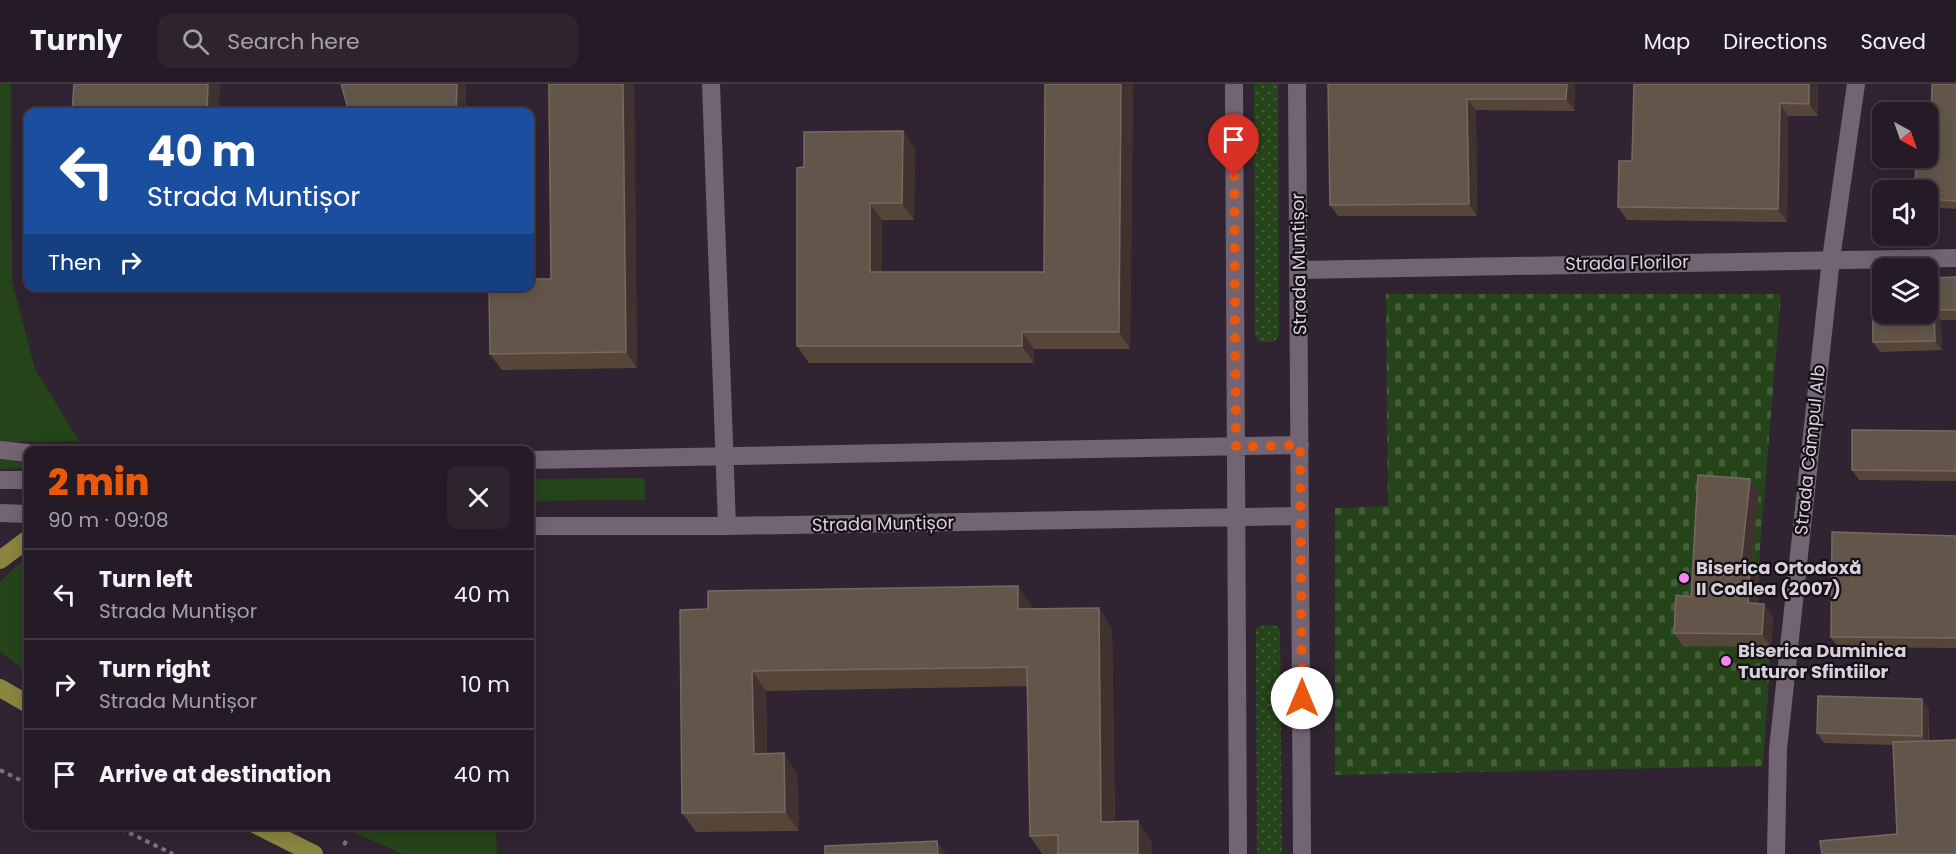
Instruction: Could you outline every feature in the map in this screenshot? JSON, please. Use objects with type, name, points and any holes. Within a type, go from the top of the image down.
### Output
[{"type":"highway","points":[[0,560],[24,542]]},
{"type":"highway","points":[[0,688],[24,702]]},
{"type":"highway","points":[[266,830],[314,854]]},
{"type":"street","points":[[711,84],[727,526]]},
{"type":"street","points":[[1234,84],[1238,854]]},
{"type":"street","name":"Strada Muntișor","points":[[1297,84],[1302,854]]},
{"type":"street","name":"Strada Câmpul Alb","points":[[1776,854],[1778,749],[1831,259],[1856,84]]},
{"type":"street","name":"Strada Florilor","points":[[1299,270],[1956,258]]},
{"type":"street","points":[[534,460],[1300,445]]},
{"type":"street","points":[[0,450],[24,453]]},
{"type":"street","points":[[0,480],[24,480]]},
{"type":"street","points":[[0,513],[24,514]]},
{"type":"street","name":"Strada Muntișor","points":[[534,526],[727,526],[1300,516]]},
{"type":"path","points":[[0,770],[24,782]]},
{"type":"path","points":[[123,830],[173,854]]},
{"type":"green space","points":[[0,84],[11,84],[12,281],[35,369],[79,441],[0,442]]},
{"type":"green space","points":[[1254,84],[1278,84],[1279,336],[1274,342],[1260,342],[1255,335]]},
{"type":"green space","points":[[1386,294],[1781,294],[1760,547],[1757,615],[1773,617],[1763,766],[1335,775],[1335,508],[1388,506]]},
{"type":"green space","points":[[24,458],[24,468],[0,469],[0,460]]},
{"type":"green space","points":[[645,478],[645,500],[534,501],[534,479]]},
{"type":"green space","points":[[24,561],[24,671],[0,651],[0,582]]},
{"type":"green space","points":[[1261,625],[1277,626],[1280,631],[1282,854],[1257,854],[1256,628]]},
{"type":"green space","points":[[348,830],[496,830],[497,854],[403,854]]},
{"type":"building","points":[[74,84],[208,84],[207,108],[72,108]]},
{"type":"building","points":[[341,84],[457,84],[456,108],[348,108]]},
{"type":"building","points":[[549,84],[623,84],[626,352],[490,354],[489,291],[534,291],[534,279],[551,279]]},
{"type":"building","points":[[1045,84],[1121,84],[1119,332],[1022,332],[1022,346],[797,346],[797,168],[804,167],[804,132],[903,131],[902,203],[870,203],[870,272],[1044,272]]},
{"type":"building","points":[[1328,84],[1567,84],[1566,99],[1467,99],[1469,204],[1330,205]]},
{"type":"building","points":[[1634,84],[1809,84],[1809,104],[1780,103],[1778,209],[1618,207],[1619,161],[1632,161]]},
{"type":"building","points":[[1932,84],[1956,84],[1956,201],[1938,200],[1938,180],[1915,180],[1916,168],[1938,168],[1938,102],[1932,102]]},
{"type":"building","points":[[1956,277],[1956,310],[1938,310],[1938,278]]},
{"type":"building","points":[[1873,324],[1934,324],[1935,341],[1873,342]]},
{"type":"building","points":[[1852,430],[1956,431],[1956,471],[1852,470]]},
{"type":"building","points":[[1698,475],[1750,479],[1741,564],[1750,564],[1748,603],[1764,604],[1762,634],[1674,633],[1676,595],[1691,597]]},
{"type":"building","points":[[1832,532],[1956,536],[1956,638],[1831,637]]},
{"type":"building","points":[[1018,586],[1018,609],[1099,608],[1101,822],[1138,821],[1138,854],[1058,854],[1058,835],[1030,836],[1027,667],[752,671],[754,754],[784,753],[785,812],[682,813],[680,610],[708,609],[708,591]]},
{"type":"building","points":[[1818,696],[1922,699],[1922,736],[1817,733]]},
{"type":"building","points":[[1956,740],[1956,854],[1822,854],[1820,841],[1897,834],[1893,742]]},
{"type":"building","points":[[937,841],[938,854],[825,854],[825,846]]},
{"type":"place","name":"Biserica Ortodoxă II Codlea (2007)","points":[[1684,578]]},
{"type":"place","name":"Biserica Duminica Tuturor Sfintiilor","points":[[1726,661]]},
{"type":"route","points":[[1234,176],[1236,447],[1300,445],[1302,698]]}]
